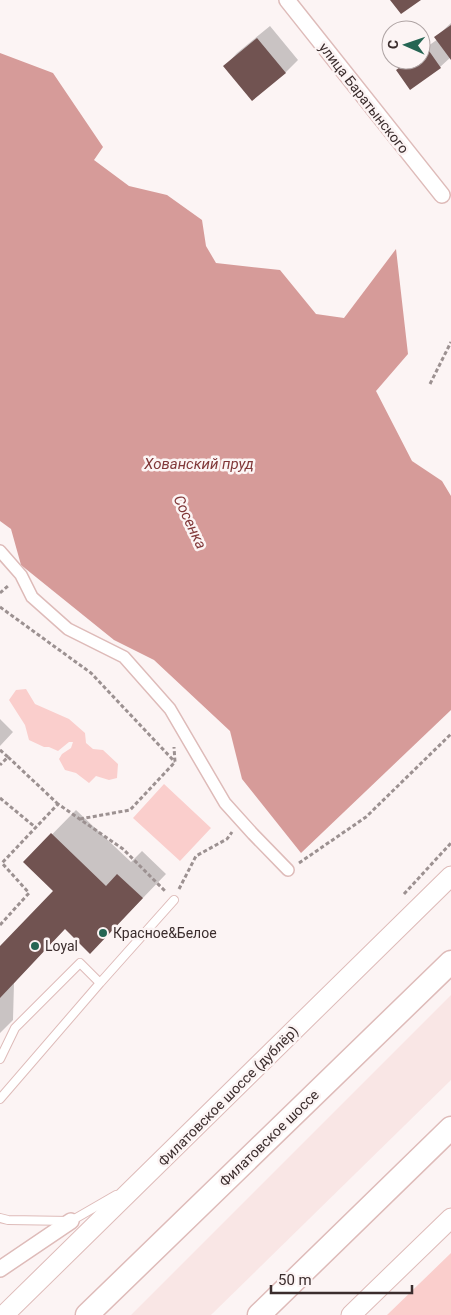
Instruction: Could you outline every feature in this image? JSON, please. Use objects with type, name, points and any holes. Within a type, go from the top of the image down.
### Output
[{"type":"main road","name":"Филатовское шоссе","points":[[87,1315],[451,962]]},
{"type":"main road","points":[[259,1315],[451,1128]]},
{"type":"street","name":"улица Баратынского","points":[[287,0],[442,195]]},
{"type":"street","points":[[0,551],[21,575],[32,597],[68,629],[124,656],[170,709],[225,803],[288,870]]},
{"type":"street","name":"Филатовское шоссе (дублёр)","points":[[4,1315],[451,876]]},
{"type":"street","points":[[352,1315],[451,1218]]},
{"type":"street","points":[[0,1269],[71,1221]]},
{"type":"lane","points":[[0,1100],[174,900]]},
{"type":"lane","points":[[0,1058],[15,1028],[80,963],[100,983]]},
{"type":"lane","points":[[0,1218],[8,1220],[71,1221],[142,1180]]},
{"type":"path","points":[[430,384],[451,342]]},
{"type":"path","points":[[0,607],[91,673],[175,762]]},
{"type":"path","points":[[288,870],[366,818],[451,734]]},
{"type":"path","points":[[80,819],[130,810],[175,762],[173,744]]},
{"type":"path","points":[[0,750],[58,804],[123,849],[174,900],[196,856],[227,840],[240,821]]},
{"type":"path","points":[[0,765],[8,757]]},
{"type":"path","points":[[0,798],[35,827]]},
{"type":"path","points":[[0,925],[29,893],[2,863],[58,804]]},
{"type":"shaded area","points":[[26,689],[35,704],[69,719],[85,733],[86,743],[93,749],[103,750],[118,764],[117,778],[109,780],[96,776],[89,783],[76,773],[65,770],[59,759],[62,754],[71,748],[73,742],[69,742],[58,751],[29,740],[25,725],[9,700],[16,690]]},
{"type":"shaded area","points":[[164,784],[211,828],[180,861],[133,818]]},
{"type":"shaded area","points":[[451,995],[451,1080],[211,1315],[131,1315]]},
{"type":"shaded area","points":[[451,1253],[451,1315],[387,1315]]},
{"type":"water","name":"Хованский пруд","points":[[0,53],[53,73],[103,147],[94,160],[129,186],[167,195],[202,220],[206,246],[216,263],[280,270],[316,314],[344,318],[396,249],[408,354],[376,391],[412,461],[442,481],[451,496],[451,710],[301,853],[242,779],[230,731],[154,660],[114,640],[21,565],[11,529],[0,521]]},
{"type":"building","points":[[390,0],[421,0],[401,14]]},
{"type":"building","points":[[451,25],[451,60],[434,37]]},
{"type":"building","points":[[257,38],[286,73],[252,101],[223,66]]},
{"type":"building","points":[[431,54],[441,68],[410,90],[396,70],[431,70]]},
{"type":"building","points":[[51,833],[106,886],[117,874],[143,898],[90,954],[65,929],[0,998],[0,946],[53,891],[23,862]]},
{"type":"place","name":"Красное&Белое","points":[[103,933]]},
{"type":"place","name":"Loyal","points":[[35,946]]},
{"type":"water label","name":"Сосенка","points":[[190,522]]}]
